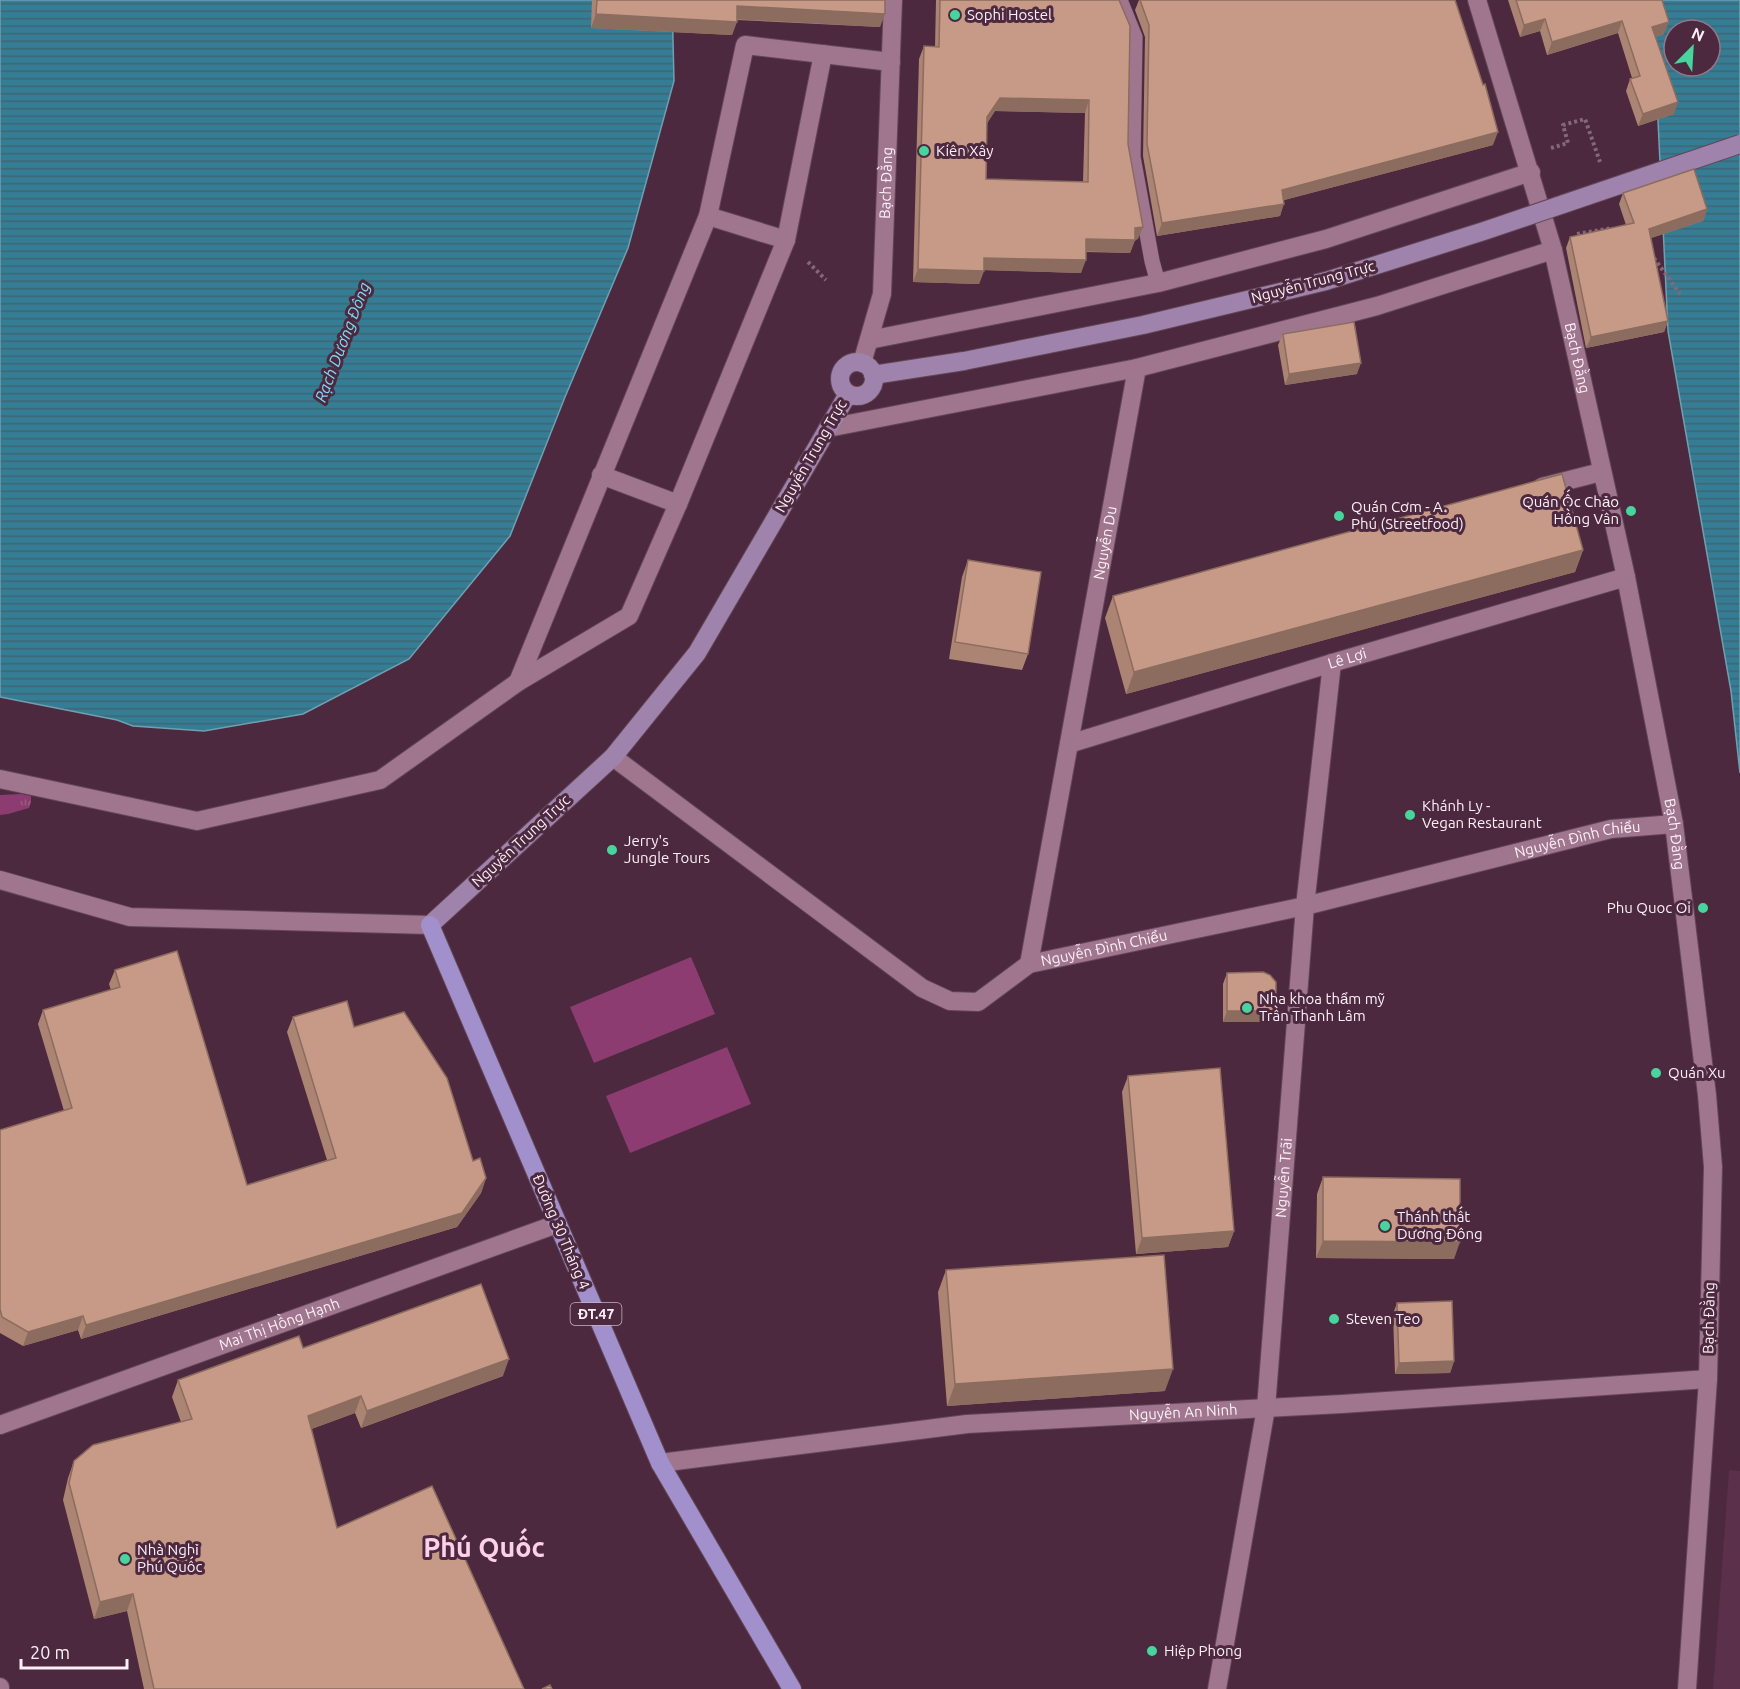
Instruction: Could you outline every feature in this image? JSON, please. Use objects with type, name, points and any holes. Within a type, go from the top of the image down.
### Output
[{"type":"main road","name":"Nguyễn Trung Trực","points":[[868,369],[964,361],[1143,326],[1326,281],[1484,231],[1740,144]]},
{"type":"main road","points":[[851,363],[868,369],[874,381],[869,391],[859,396],[848,394],[840,385],[840,375],[843,369],[851,363]]},
{"type":"main road","name":"Nguyễn Trung Trực","points":[[430,925],[613,757],[697,652],[848,394]]},
{"type":"main road","name":"Đường 30 Tháng 4","points":[[430,925],[660,1463],[792,1689]]},
{"type":"street","name":"Bạch Đằng","points":[[868,369],[869,340],[882,294],[893,0]]},
{"type":"street","name":"Bạch Đằng","points":[[1477,0],[1551,244],[1626,577],[1674,825],[1707,1095],[1713,1167],[1708,1379],[1687,1689]]},
{"type":"street","points":[[518,682],[708,216],[745,45],[891,62]]},
{"type":"street","points":[[0,779],[198,821],[380,780],[518,682],[629,616],[678,504],[786,240],[823,54]]},
{"type":"street","points":[[869,340],[1158,283],[1326,239],[1531,172]]},
{"type":"street","points":[[708,216],[786,240]]},
{"type":"street","points":[[828,428],[1137,368],[1377,306],[1551,244]]},
{"type":"street","name":"Nguyễn Du","points":[[1029,964],[1137,368]]},
{"type":"street","points":[[1521,492],[1601,471]]},
{"type":"street","points":[[601,475],[678,504]]},
{"type":"street","name":"Lê Lợi","points":[[1069,744],[1332,663],[1626,577]]},
{"type":"street","points":[[1095,601],[1118,595]]},
{"type":"street","name":"Nguyễn Trãi","points":[[1217,1689],[1266,1408],[1305,906],[1332,663]]},
{"type":"street","name":"Nguyễn Đình Chiểu","points":[[613,757],[922,988],[950,1001],[978,1002],[1029,964],[1305,906],[1611,829],[1674,825]]},
{"type":"street","points":[[0,880],[130,917],[430,925]]},
{"type":"street","name":"Mai Thị Hồng Hạnh","points":[[0,1425],[557,1224]]},
{"type":"street","name":"Nguyễn An Ninh","points":[[660,1463],[967,1425],[1342,1404],[1708,1379]]},
{"type":"lane","points":[[1120,0],[1135,37],[1133,157],[1158,283]]},
{"type":"path","points":[[1550,149],[1568,143],[1563,125],[1585,119],[1600,162]]},
{"type":"path","points":[[1551,244],[1612,228],[1619,235]]},
{"type":"path","points":[[1650,253],[1680,294]]},
{"type":"shaded area","points":[[1729,1470],[1740,1471],[1740,1689],[1713,1689]]},
{"type":"green space","points":[[0,795],[31,796],[29,808],[0,815]]},
{"type":"green space","points":[[691,957],[715,1014],[594,1063],[570,1007]]},
{"type":"green space","points":[[727,1047],[751,1104],[630,1153],[606,1096]]},
{"type":"water","name":"Rạch Dương Đông","points":[[0,0],[672,0],[674,81],[628,248],[565,397],[510,536],[409,659],[303,714],[204,731],[133,726],[117,720],[0,697]]},
{"type":"water","points":[[1648,0],[1740,0],[1740,773],[1731,691],[1668,331],[1653,15]]},
{"type":"building","points":[[597,0],[885,0],[885,14],[737,6],[737,22],[596,14]]},
{"type":"building","points":[[940,0],[1119,0],[1130,26],[1128,144],[1143,227],[1135,228],[1135,240],[1086,239],[1086,260],[984,258],[984,271],[918,269],[924,46],[939,47]],"holes":[[[1000,98],[1089,100],[1088,182],[986,179],[987,117]]]},
{"type":"building","points":[[1140,0],[1455,0],[1483,85],[1485,84],[1498,132],[1282,190],[1284,204],[1162,223],[1147,144],[1149,25]]},
{"type":"building","points":[[1516,0],[1662,0],[1668,18],[1662,18],[1662,24],[1652,27],[1662,56],[1662,78],[1670,78],[1678,102],[1643,114],[1630,79],[1640,76],[1622,21],[1552,42],[1545,19],[1524,25]]},
{"type":"building","points":[[1694,169],[1707,209],[1649,229],[1668,321],[1591,337],[1570,237],[1634,223],[1623,193]]},
{"type":"building","points":[[1354,322],[1361,363],[1289,374],[1283,334]]},
{"type":"building","points":[[1562,474],[1583,550],[1134,672],[1113,596]]},
{"type":"building","points":[[968,560],[1041,572],[1028,654],[955,642]]},
{"type":"building","points":[[177,951],[247,1185],[336,1158],[293,1017],[347,1001],[354,1027],[404,1012],[447,1078],[473,1161],[480,1158],[486,1178],[462,1213],[86,1325],[83,1316],[28,1332],[2,1317],[0,1309],[0,1130],[72,1108],[43,1010],[120,987],[115,970]]},
{"type":"building","name":"Nha khoa thẩm mỹ Trần Thanh Lâm","points":[[1263,972],[1270,975],[1276,982],[1276,1011],[1227,1011],[1227,973]]},
{"type":"building","points":[[1220,1068],[1234,1231],[1142,1238],[1128,1076]]},
{"type":"building","name":"Thánh thất Dương Đông","points":[[1323,1177],[1460,1179],[1460,1242],[1323,1241]]},
{"type":"building","points":[[1164,1255],[1173,1369],[955,1384],[946,1270]]},
{"type":"building","points":[[481,1284],[509,1359],[367,1411],[361,1396],[308,1416],[337,1528],[432,1486],[524,1689],[154,1689],[133,1594],[100,1602],[69,1483],[74,1461],[93,1445],[192,1419],[178,1380],[299,1336],[303,1348]]},
{"type":"building","points":[[1452,1301],[1454,1361],[1399,1363],[1397,1303]]},
{"type":"place","name":"Sophi Hostel","points":[[955,15]]},
{"type":"place","name":"Kiên Xây","points":[[924,151]]},
{"type":"place","name":"Quán Ốc Chảo Hồng Vân","points":[[1631,511]]},
{"type":"place","name":"Quán Cơm - A. Phú (Streetfood)","points":[[1339,516]]},
{"type":"place","name":"Khánh Ly - Vegan Restaurant","points":[[1410,815]]},
{"type":"place","name":"Jerry's Jungle Tours","points":[[612,850]]},
{"type":"place","name":"Phu Quoc Oi","points":[[1703,908]]},
{"type":"place","name":"Nha khoa thẩm mỹ Trần Thanh Lâm","points":[[1247,1008]]},
{"type":"place","name":"Quán Xu","points":[[1656,1073]]},
{"type":"place","name":"Thánh thất Dương Đông","points":[[1385,1226]]},
{"type":"place","name":"Steven Teo","points":[[1334,1319]]},
{"type":"place","name":"Nhà Nghỉ Phú Quốc","points":[[125,1559]]},
{"type":"place","name":"Hiệp Phong","points":[[1152,1651]]},
{"type":"district","name":"Phú Quốc","points":[[484,1548]]}]
